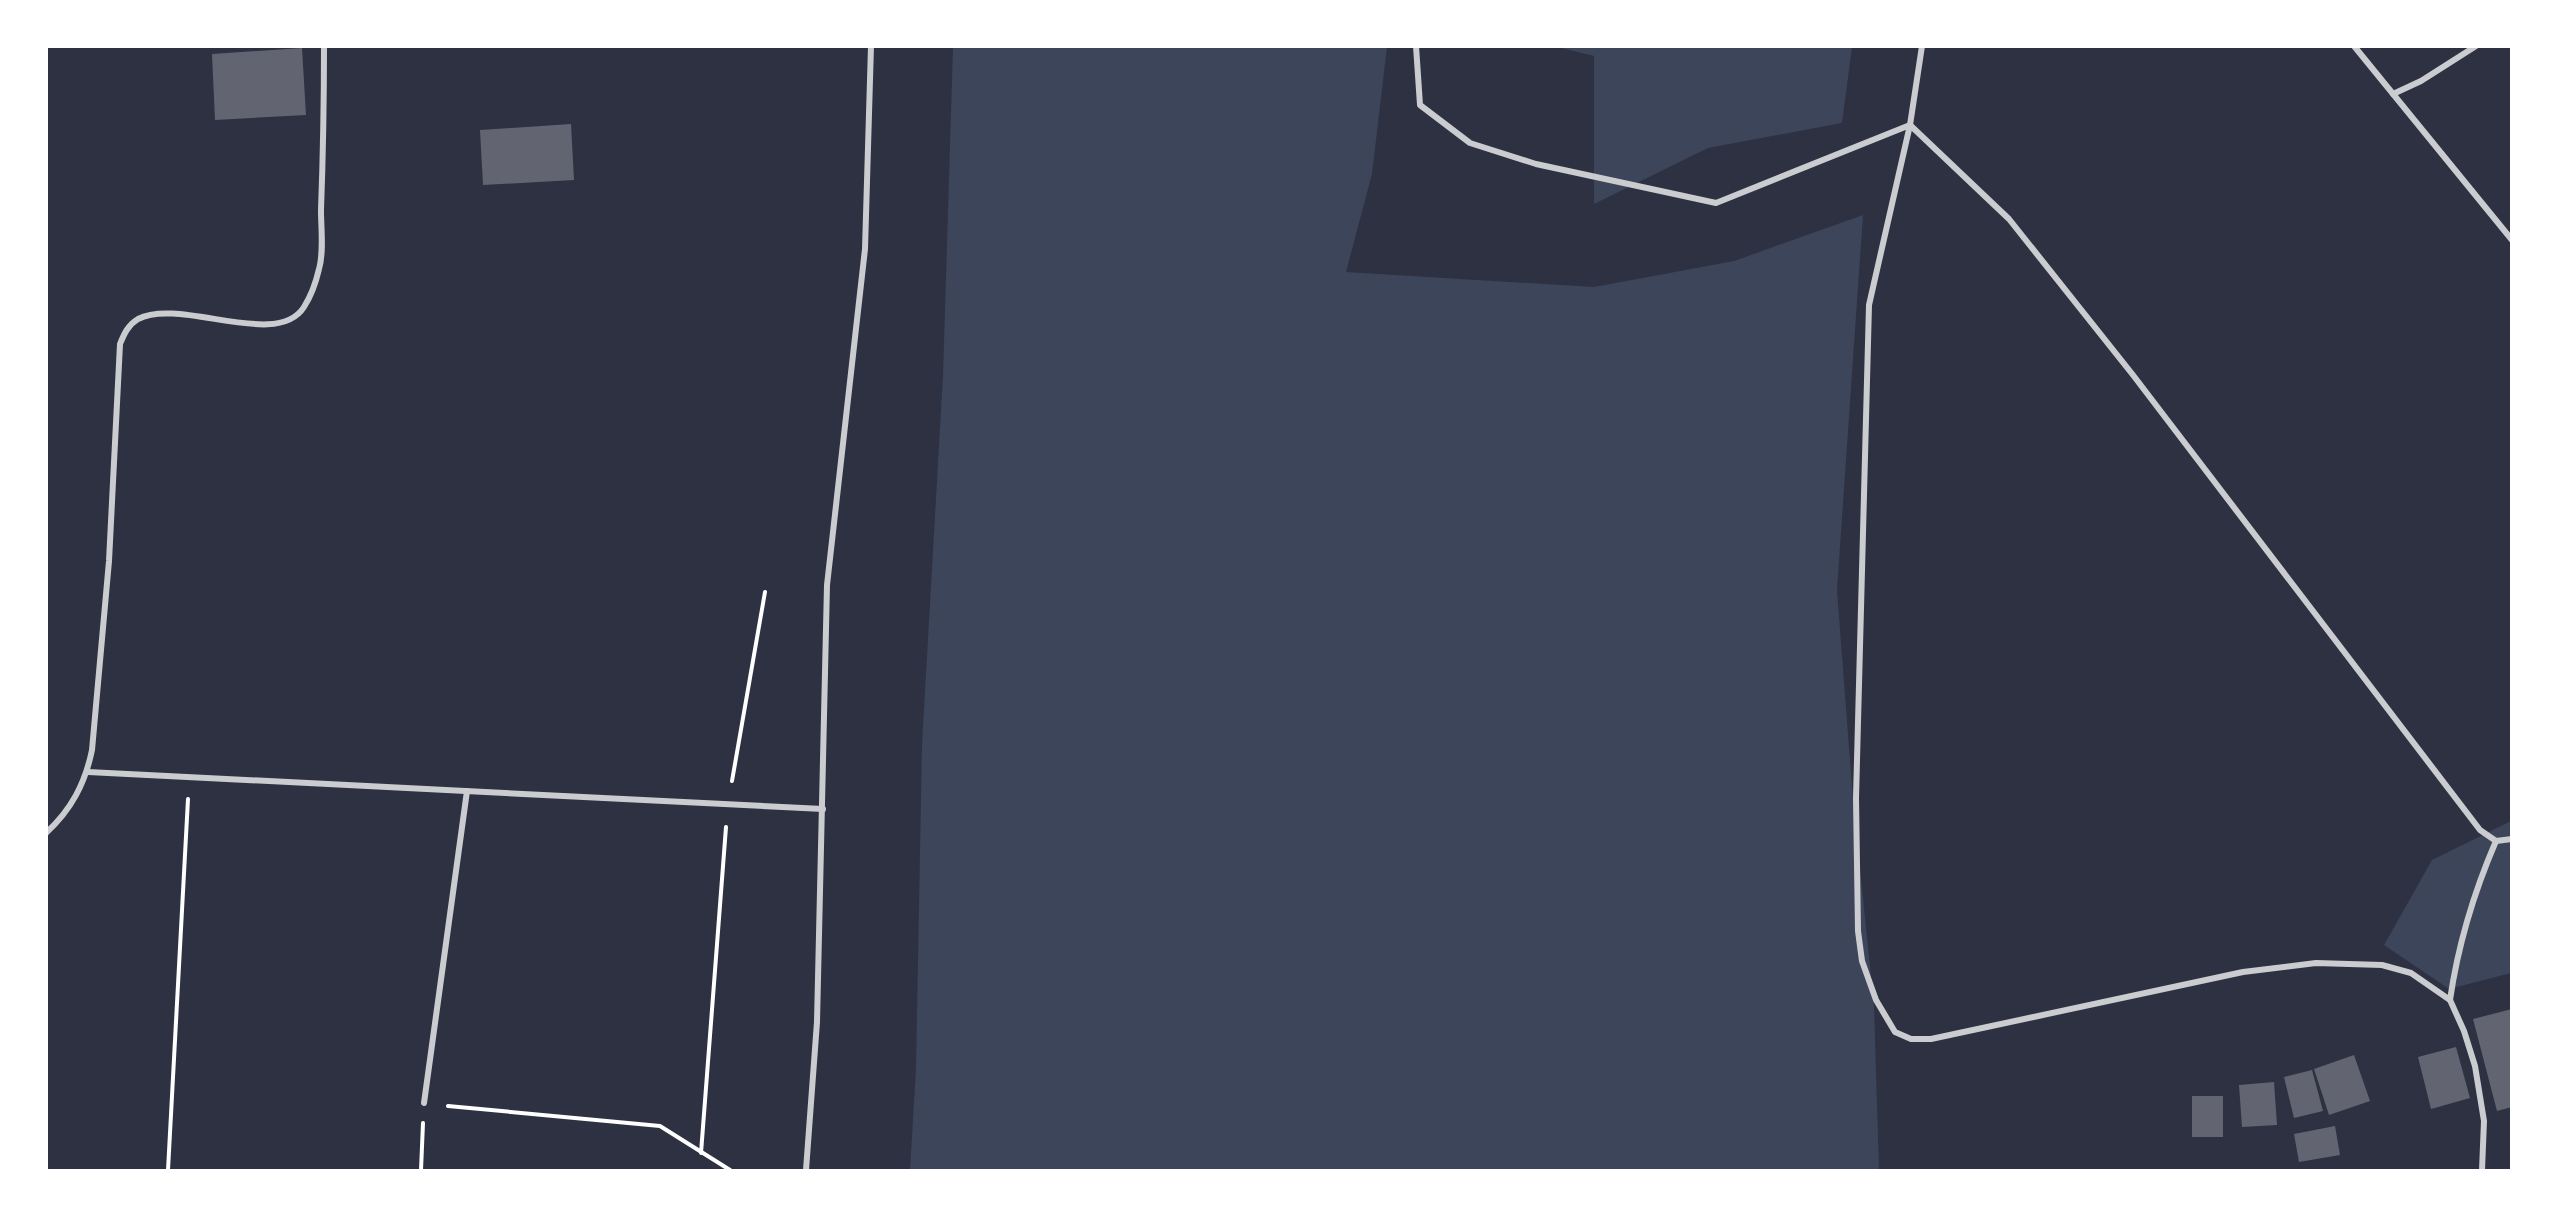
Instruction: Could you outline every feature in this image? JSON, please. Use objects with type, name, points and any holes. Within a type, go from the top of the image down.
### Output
[{"type":"street","points":[[46,833],[60,821],[77,797],[88,772],[92,750],[109,561],[120,344],[126,330],[137,320],[153,314],[194,315],[267,324],[284,323],[295,318],[303,309],[320,268],[324,46]]},
{"type":"street","points":[[806,1170],[817,1022],[827,585],[865,249],[871,46]]},
{"type":"street","points":[[1416,46],[1420,105],[1470,143],[1536,164],[1716,202],[1910,124]]},
{"type":"street","points":[[1922,46],[1910,124],[1869,305],[1856,798],[1858,931],[1862,962],[1883,1015],[1895,1032],[1911,1040],[1932,1040],[2243,972],[2316,963],[2382,965],[2402,970],[2411,973],[2450,1000],[2464,1031],[2475,1066],[2484,1121],[2482,1170]]},
{"type":"street","points":[[2354,46],[2511,240]]},
{"type":"street","points":[[2393,94],[2421,81],[2476,46]]},
{"type":"street","points":[[1910,124],[2009,219],[2133,375],[2475,823],[2496,841],[2511,839]]},
{"type":"street","points":[[88,772],[823,809]]},
{"type":"street","points":[[424,1103],[467,791]]},
{"type":"street","points":[[2450,1000],[2456,960],[2477,885],[2496,841]]},
{"type":"path","points":[[702,1153],[728,804],[765,592]]},
{"type":"path","points":[[168,1170],[189,777]]},
{"type":"path","points":[[422,1170],[424,1103],[660,1126],[730,1170]]},
{"type":"shaded area","points":[[953,47],[1387,47],[1372,174],[1346,272],[1594,287],[1734,261],[1863,215],[1837,590],[1853,800],[1874,1006],[1879,1170],[910,1170],[916,1068],[922,744],[943,375]]},
{"type":"shaded area","points":[[1557,47],[1852,47],[1842,123],[1708,148],[1594,204],[1594,56]]},
{"type":"shaded area","points":[[2511,821],[2511,973],[2449,989],[2384,945],[2432,860]]},
{"type":"building","points":[[302,48],[306,115],[215,120],[212,54]]},
{"type":"building","points":[[571,124],[574,180],[483,185],[480,130]]},
{"type":"building","points":[[2512,1009],[2512,1107],[2497,1111],[2473,1019]]},
{"type":"building","points":[[2456,1047],[2470,1098],[2431,1109],[2418,1057]]},
{"type":"building","points":[[2354,1055],[2370,1101],[2329,1115],[2314,1069]]},
{"type":"building","points":[[2312,1070],[2323,1111],[2294,1118],[2284,1077]]},
{"type":"building","points":[[2274,1082],[2277,1125],[2242,1127],[2239,1085]]},
{"type":"building","points":[[2192,1096],[2223,1096],[2223,1137],[2192,1137]]},
{"type":"building","points":[[2335,1126],[2340,1155],[2299,1162],[2294,1134]]}]
